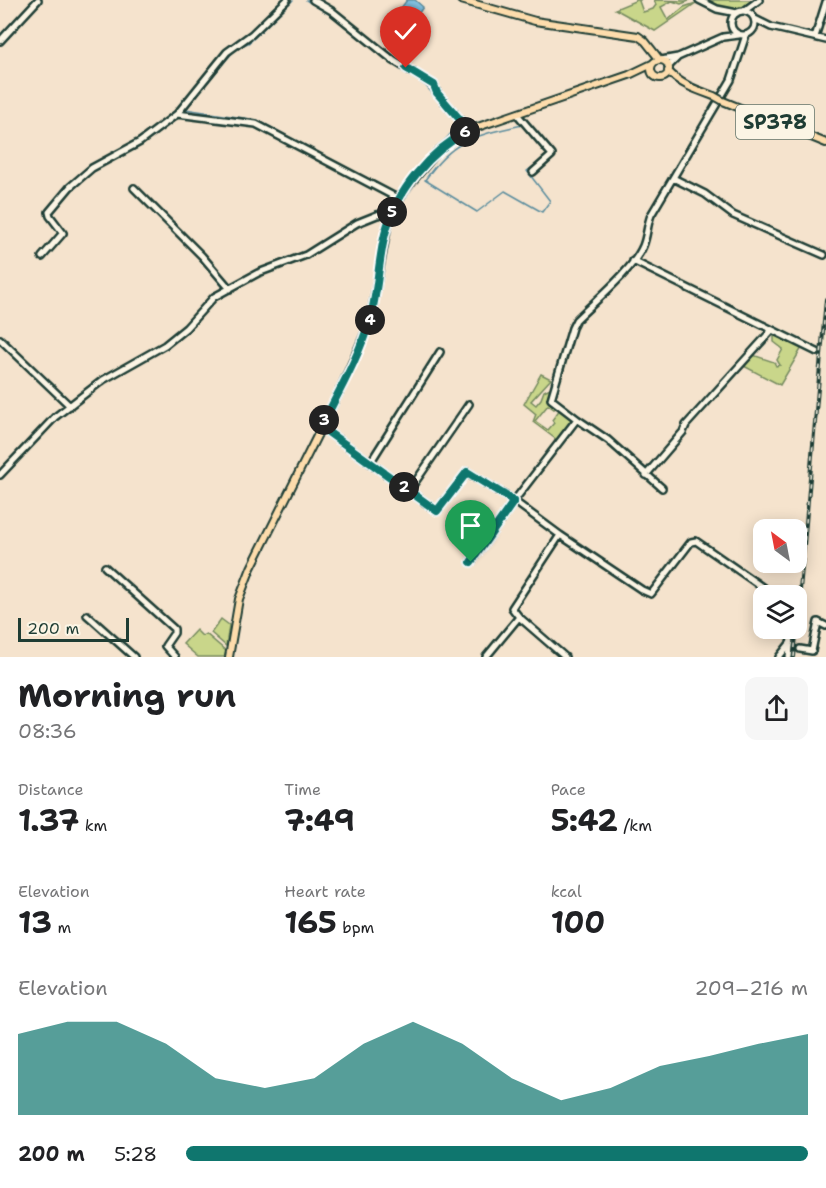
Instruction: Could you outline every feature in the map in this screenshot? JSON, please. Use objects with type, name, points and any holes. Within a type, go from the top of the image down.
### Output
[{"type":"main road","points":[[461,0],[535,21],[638,36],[645,41],[657,62]]},
{"type":"main road","points":[[229,657],[239,599],[251,568],[344,380],[370,319],[385,235],[392,212],[399,199],[438,151],[469,130],[629,75],[657,62]]},
{"type":"main road","points":[[657,62],[651,69],[657,77]]},
{"type":"main road","name":"SP378","points":[[657,62],[685,85]]},
{"type":"main road","points":[[629,75],[646,74],[657,77],[666,75],[668,69]]},
{"type":"main road","name":"SP378","points":[[657,77],[714,96],[826,143]]},
{"type":"street","points":[[0,40],[38,0]]},
{"type":"street","points":[[42,257],[63,233],[49,212],[70,187],[92,168],[140,142],[177,114],[227,52],[252,34],[287,0]]},
{"type":"street","points":[[313,0],[332,11],[394,61],[434,85],[437,93],[469,130]]},
{"type":"street","points":[[699,0],[717,9],[737,13]]},
{"type":"street","points":[[723,38],[731,24],[732,17],[760,0]]},
{"type":"street","points":[[662,488],[608,440],[550,399],[576,320],[633,261],[643,246],[651,215],[731,80],[749,34],[755,26],[754,18],[760,0]]},
{"type":"street","points":[[815,37],[826,2]]},
{"type":"street","points":[[717,9],[731,24],[733,31],[739,35]]},
{"type":"street","points":[[744,11],[771,27],[826,40]]},
{"type":"street","points":[[657,62],[678,57],[723,38],[749,34],[759,28],[771,27]]},
{"type":"street","points":[[668,69],[678,57]]},
{"type":"street","points":[[177,114],[256,124],[399,199]]},
{"type":"street","points":[[517,114],[552,155],[533,172]]},
{"type":"street","points":[[673,178],[705,194],[733,216],[824,255]]},
{"type":"street","points":[[134,188],[208,262],[230,289]]},
{"type":"street","points":[[0,475],[55,417],[103,380],[165,345],[186,328],[214,297],[258,273],[306,255],[357,223],[392,212]]},
{"type":"street","points":[[633,261],[817,352]]},
{"type":"street","points":[[646,475],[683,432],[686,425],[772,330]]},
{"type":"street","points":[[0,339],[70,406]]},
{"type":"street","points":[[370,463],[440,352]]},
{"type":"street","points":[[409,491],[469,404]]},
{"type":"street","points":[[471,562],[577,419]]},
{"type":"street","points":[[321,427],[437,511],[467,472],[514,501],[560,535],[651,594],[691,542],[696,541],[759,585]]},
{"type":"street","points":[[560,535],[512,608],[565,657]]},
{"type":"street","points":[[105,567],[174,628],[174,633],[165,646],[175,657]]},
{"type":"street","points":[[87,615],[134,657]]},
{"type":"street","points":[[486,657],[519,616]]},
{"type":"street","points":[[800,649],[812,651],[818,622],[826,626]]},
{"type":"street","points":[[789,657],[791,639]]},
{"type":"street","points":[[779,657],[791,642]]},
{"type":"green space","points":[[640,0],[643,12],[653,9],[656,5],[654,0],[689,1],[681,4],[672,1],[661,7],[668,20],[684,7],[696,3],[655,31],[615,9]]},
{"type":"green space","points":[[703,0],[756,0],[749,6],[736,11],[724,9]]},
{"type":"green space","points":[[774,332],[803,346],[780,385],[742,365],[753,355],[774,362],[776,366],[780,365],[777,360],[783,349],[774,342]]},
{"type":"green space","points":[[541,374],[551,379],[531,401],[536,405],[544,391],[550,388],[552,389],[548,400],[557,407],[554,409],[548,405],[535,421],[548,430],[560,409],[572,420],[557,440],[533,422],[536,414],[524,404]]},
{"type":"green space","points":[[221,619],[229,625],[226,646],[211,633]]},
{"type":"green space","points":[[196,630],[202,636],[206,634],[226,651],[225,657],[198,657],[183,644]]},
{"type":"water","points":[[407,0],[415,0],[423,7],[408,28],[398,23],[399,21],[394,17]]},
{"type":"waterway","points":[[186,109],[237,48],[250,42],[293,0]]},
{"type":"waterway","points":[[306,0],[332,16],[386,59],[426,86],[459,124],[440,146]]},
{"type":"waterway","points":[[185,109],[257,120],[397,194],[419,169]]},
{"type":"waterway","points":[[522,125],[548,155],[527,171],[550,201],[542,212],[505,191],[477,212],[425,180],[446,155],[456,147],[478,136],[522,125]]},
{"type":"railway","points":[[794,657],[826,299]]},
{"type":"route","points":[[406,68],[434,85],[437,93],[469,130],[448,142],[438,151],[406,189],[392,212],[382,247],[370,319],[340,390],[321,427],[437,511],[467,472],[514,501],[471,562]]}]
